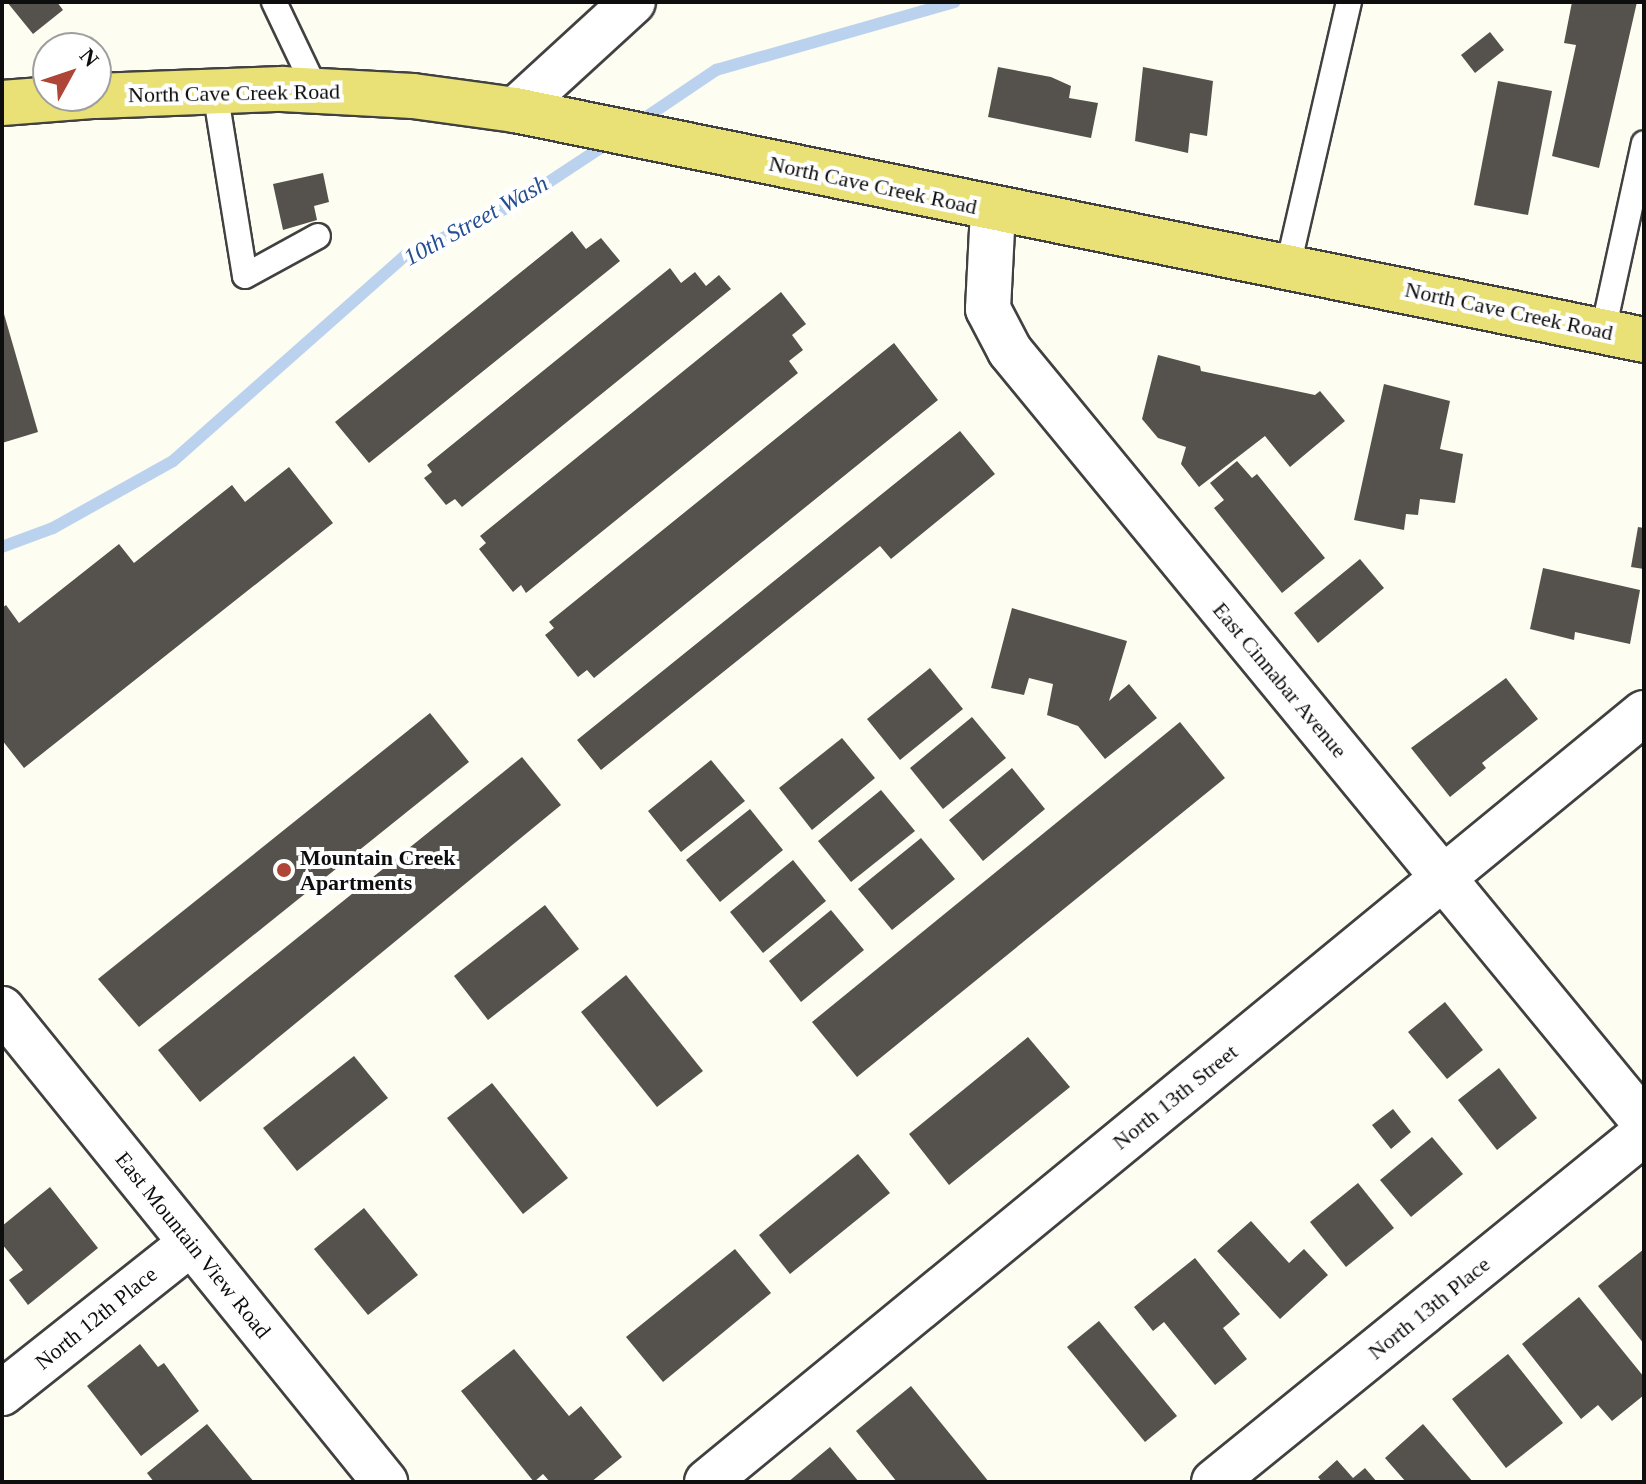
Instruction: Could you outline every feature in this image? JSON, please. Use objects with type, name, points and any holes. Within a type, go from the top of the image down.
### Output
[{"type":"main road","name":"North Cave Creek Road","points":[[112,95],[316,90],[413,96],[515,110],[993,210],[1624,335]]},
{"type":"main road","name":"North Cave Creek Road","points":[[2,103],[32,101]]},
{"type":"street","points":[[515,110],[633,2]]},
{"type":"street","name":"East Cinnabar Avenue","points":[[993,210],[988,309],[993,326],[1644,1122]]},
{"type":"street","name":"North 13th Street","points":[[707,1482],[1444,878],[1642,720]]},
{"type":"street","name":"East Mountain View Road","points":[[2,1009],[385,1482]]},
{"type":"street","name":"North 13th Place","points":[[1214,1482],[1644,1133]]},
{"type":"street","name":"North 12th Place","points":[[2,1393],[191,1243]]},
{"type":"lane","points":[[274,2],[316,90]]},
{"type":"lane","points":[[1288,266],[1349,2]]},
{"type":"lane","points":[[215,91],[245,276],[318,236]]},
{"type":"lane","points":[[1624,335],[1644,143]]},
{"type":"building","points":[[7,2],[57,2],[63,10],[32,33]]},
{"type":"building","points":[[1572,2],[1637,2],[1599,168],[1552,156],[1576,45],[1564,43]]},
{"type":"building","points":[[1490,32],[1504,50],[1475,73],[1461,55]]},
{"type":"building","points":[[998,67],[1051,77],[1071,86],[1069,98],[1098,103],[1091,138],[988,117]]},
{"type":"building","points":[[1143,67],[1213,81],[1207,136],[1190,133],[1188,153],[1135,141]]},
{"type":"building","points":[[1498,81],[1552,91],[1528,215],[1474,205]]},
{"type":"building","points":[[323,173],[329,202],[314,206],[317,220],[283,230],[273,184]]},
{"type":"building","points":[[572,231],[586,249],[601,238],[620,261],[369,463],[335,422]]},
{"type":"building","points":[[670,268],[681,283],[695,272],[706,286],[719,275],[731,289],[462,507],[455,499],[446,505],[424,478],[432,472],[427,465]]},
{"type":"building","points":[[781,292],[806,324],[792,335],[803,350],[789,361],[798,373],[526,593],[521,585],[513,592],[479,549],[486,543],[480,536]]},
{"type":"building","points":[[2,307],[38,432],[2,443]]},
{"type":"building","points":[[894,343],[938,400],[594,678],[587,670],[578,677],[545,635],[554,628],[549,622]]},
{"type":"building","points":[[1158,355],[1200,366],[1201,371],[1315,395],[1320,391],[1345,421],[1290,467],[1265,436],[1199,487],[1181,464],[1186,447],[1158,438],[1142,419]]},
{"type":"building","points":[[1384,384],[1450,401],[1440,449],[1463,454],[1455,503],[1420,499],[1418,515],[1406,514],[1404,530],[1354,520]]},
{"type":"building","points":[[960,431],[995,474],[891,559],[880,546],[601,770],[577,740]]},
{"type":"building","points":[[1237,461],[1252,478],[1257,474],[1325,558],[1282,593],[1214,508],[1224,500],[1210,483]]},
{"type":"building","points":[[289,467],[333,523],[24,768],[2,740],[2,608],[6,605],[19,623],[119,544],[134,563],[232,485],[245,502]]},
{"type":"building","points":[[1638,527],[1644,528],[1644,569],[1631,567]]},
{"type":"building","points":[[1360,559],[1384,588],[1318,643],[1294,613]]},
{"type":"building","points":[[1543,568],[1640,590],[1630,644],[1575,632],[1574,640],[1530,629]]},
{"type":"building","points":[[1012,608],[1127,641],[1109,701],[1129,684],[1157,718],[1105,759],[1078,726],[1047,715],[1053,684],[1029,678],[1024,695],[991,688]]},
{"type":"building","points":[[930,668],[963,709],[900,760],[867,719]]},
{"type":"building","points":[[1506,678],[1538,719],[1482,763],[1486,768],[1450,797],[1411,748]]},
{"type":"building","name":"Mountain Creek Apartments","points":[[430,713],[469,762],[139,1027],[98,979]]},
{"type":"building","points":[[972,717],[1006,758],[943,809],[910,768]]},
{"type":"building","points":[[1180,722],[1225,778],[857,1077],[812,1022]]},
{"type":"building","points":[[842,738],[875,778],[812,830],[779,788]]},
{"type":"building","points":[[522,757],[561,805],[200,1102],[158,1050]]},
{"type":"building","points":[[711,760],[745,801],[681,852],[648,811]]},
{"type":"building","points":[[1012,768],[1045,809],[983,861],[949,820]]},
{"type":"building","points":[[881,790],[915,831],[851,882],[818,841]]},
{"type":"building","points":[[750,809],[783,850],[720,902],[686,860]]},
{"type":"building","points":[[921,838],[955,879],[892,930],[858,889]]},
{"type":"building","points":[[793,860],[826,901],[763,953],[730,912]]},
{"type":"building","points":[[545,905],[579,949],[488,1020],[454,976]]},
{"type":"building","points":[[831,910],[864,950],[801,1002],[769,961]]},
{"type":"building","points":[[626,975],[703,1071],[657,1107],[581,1012]]},
{"type":"building","points":[[1445,1002],[1483,1050],[1447,1079],[1408,1032]]},
{"type":"building","points":[[1028,1037],[1070,1087],[949,1185],[909,1134]]},
{"type":"building","points":[[354,1056],[388,1098],[297,1171],[263,1128]]},
{"type":"building","points":[[1499,1068],[1537,1118],[1497,1150],[1458,1100]]},
{"type":"building","points":[[492,1083],[568,1178],[523,1214],[447,1118]]},
{"type":"building","points":[[1393,1109],[1411,1132],[1391,1149],[1372,1125]]},
{"type":"building","points":[[1432,1137],[1463,1174],[1411,1217],[1380,1180]]},
{"type":"building","points":[[858,1154],[890,1193],[790,1274],[759,1235]]},
{"type":"building","points":[[1358,1183],[1394,1228],[1346,1267],[1310,1222]]},
{"type":"building","points":[[50,1187],[98,1248],[28,1305],[9,1280],[23,1270],[2,1244],[2,1226]]},
{"type":"building","points":[[364,1208],[418,1275],[368,1315],[314,1249]]},
{"type":"building","points":[[1251,1221],[1289,1263],[1304,1249],[1328,1275],[1280,1319],[1217,1251]]},
{"type":"building","points":[[735,1249],[771,1293],[663,1382],[626,1337]]},
{"type":"building","points":[[1644,1249],[1644,1344],[1598,1286]]},
{"type":"building","points":[[1195,1258],[1240,1314],[1223,1328],[1247,1359],[1215,1385],[1164,1322],[1153,1331],[1134,1307]]},
{"type":"building","points":[[1579,1297],[1644,1377],[1644,1395],[1612,1421],[1598,1405],[1581,1419],[1522,1344]]},
{"type":"building","points":[[1099,1321],[1177,1416],[1145,1442],[1067,1347]]},
{"type":"building","points":[[140,1344],[158,1367],[164,1363],[199,1411],[141,1456],[87,1386]]},
{"type":"building","points":[[514,1349],[569,1416],[581,1406],[622,1457],[591,1482],[550,1482],[543,1474],[534,1482],[461,1391]]},
{"type":"building","points":[[1508,1354],[1563,1423],[1506,1468],[1452,1399]]},
{"type":"building","points":[[911,1386],[989,1482],[897,1482],[856,1431]]},
{"type":"building","points":[[207,1424],[254,1482],[154,1482],[147,1473]]},
{"type":"building","points":[[1423,1424],[1473,1482],[1406,1482],[1385,1458]]},
{"type":"building","points":[[830,1447],[859,1482],[788,1482]]},
{"type":"building","points":[[1337,1460],[1353,1478],[1365,1468],[1377,1482],[1322,1482],[1318,1477]]},
{"type":"waterway","name":"10th Street Wash","points":[[636,124],[716,70],[955,2]]},
{"type":"waterway","name":"10th Street Wash","points":[[2,547],[53,528],[173,461],[405,256],[517,203],[611,141]]},
{"type":"place","name":"Mountain Creek Apartments","points":[[284,870]]}]
